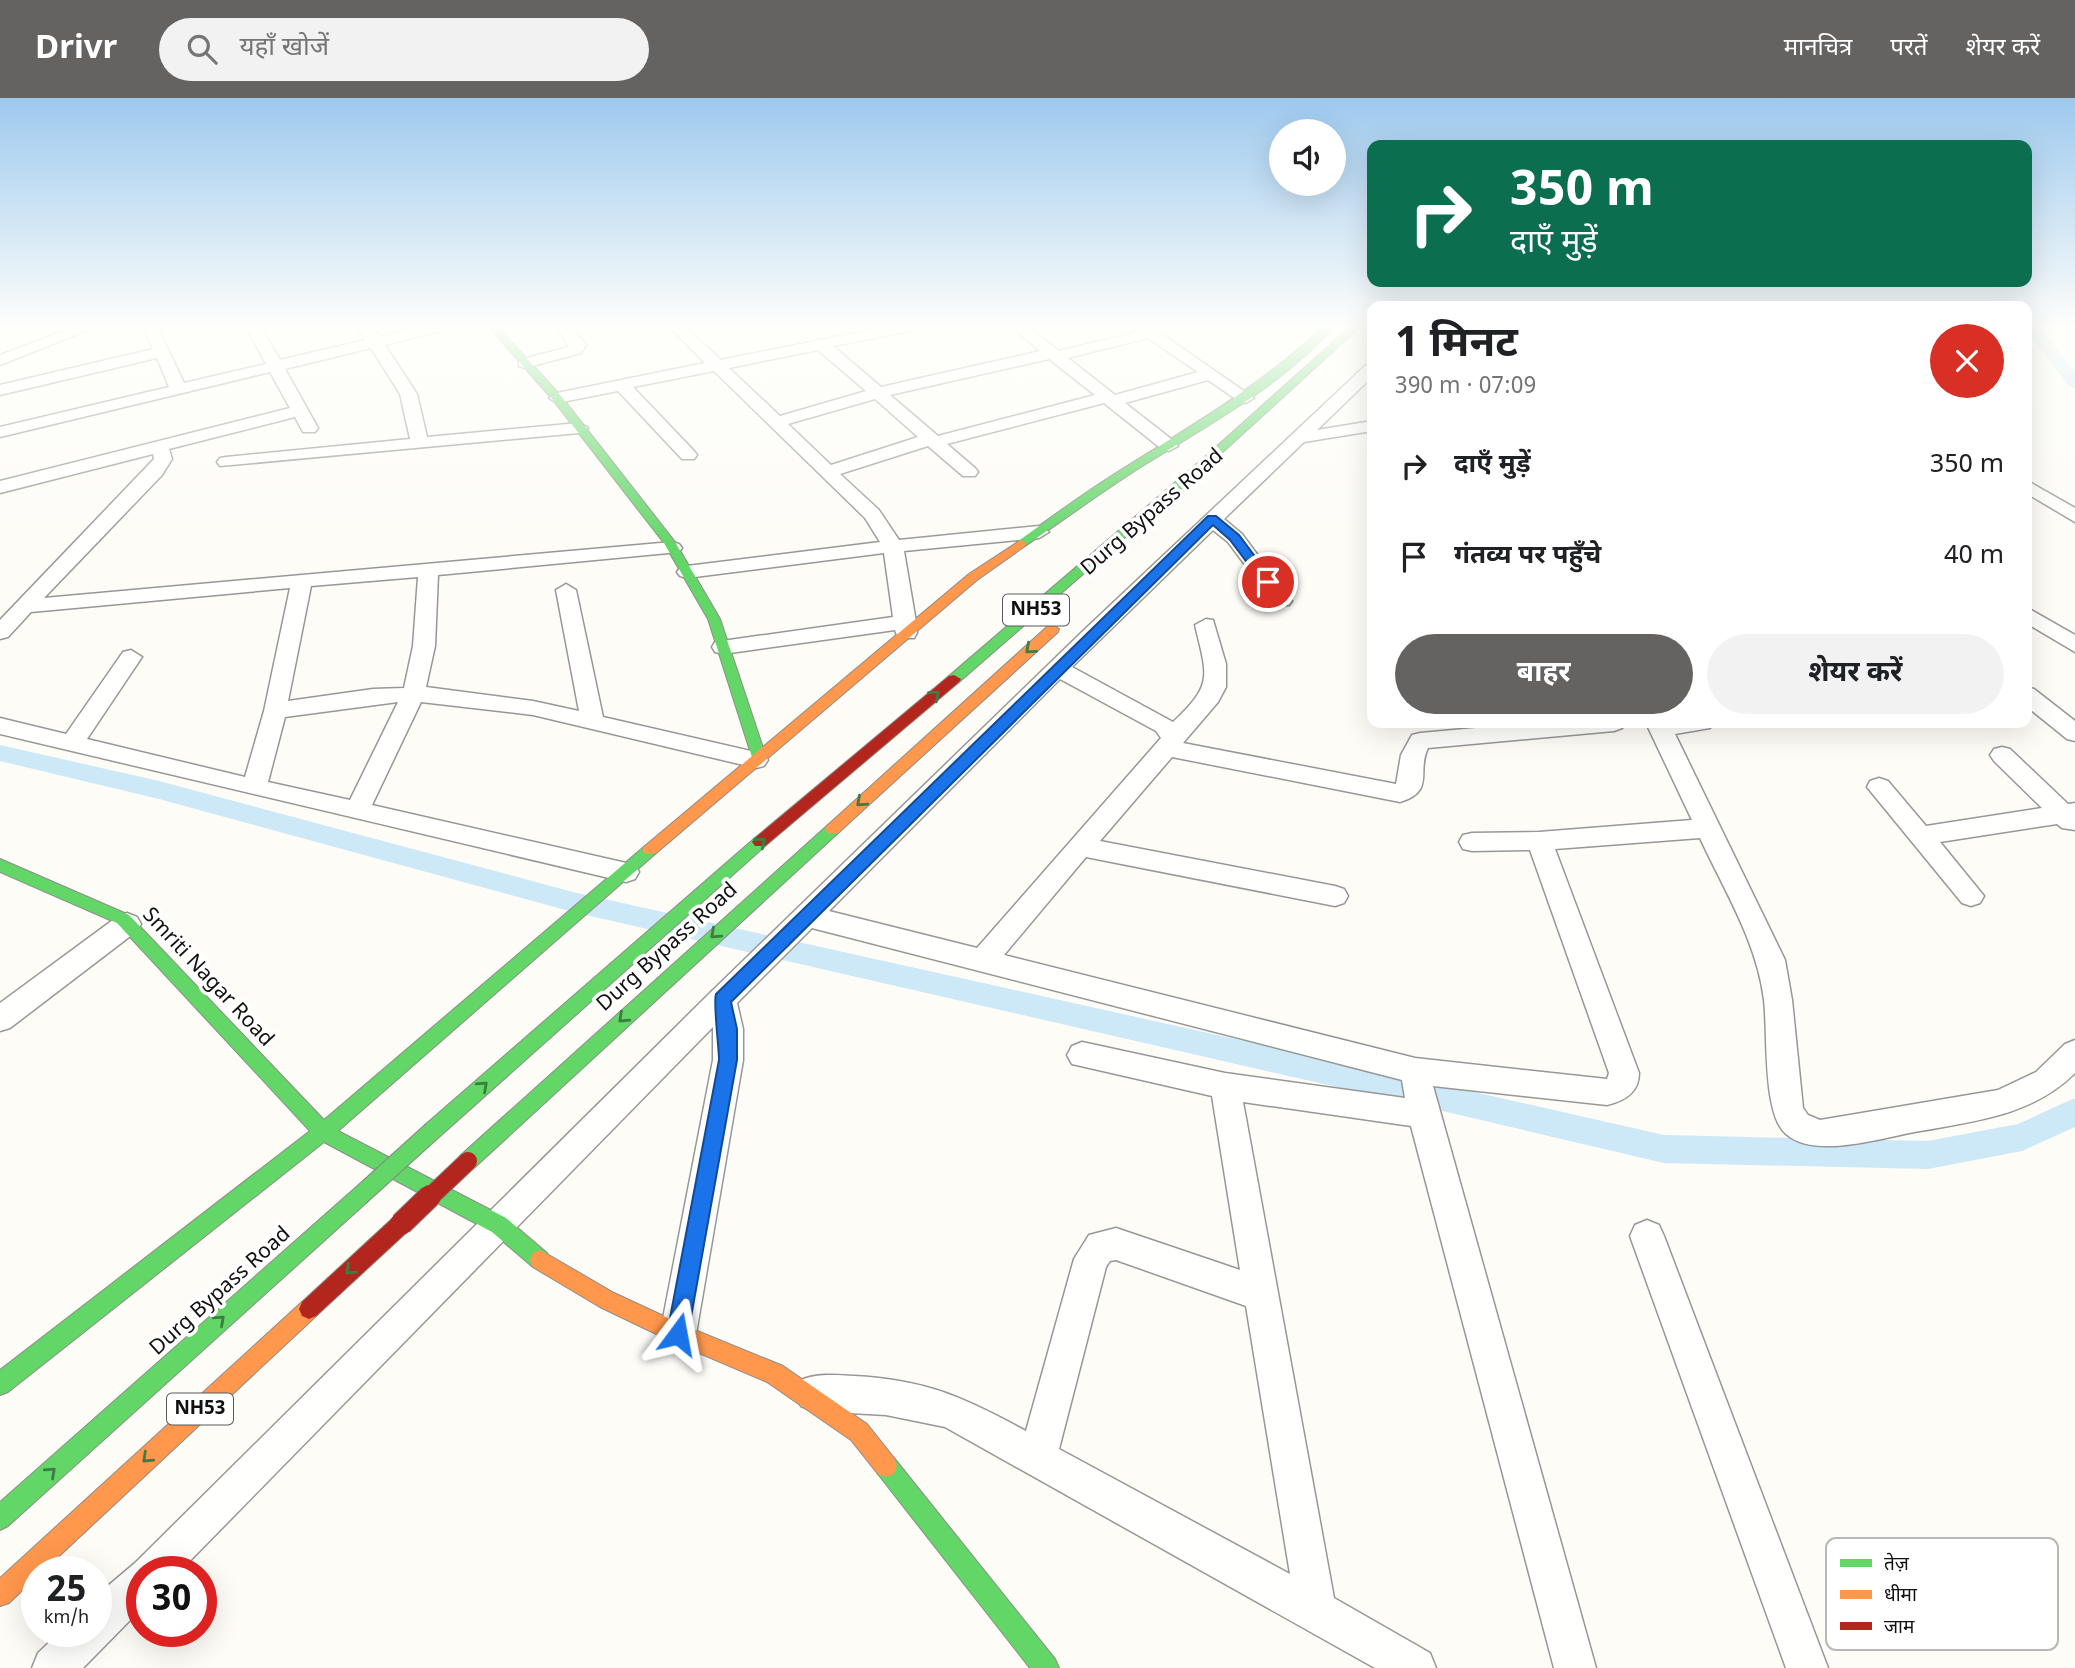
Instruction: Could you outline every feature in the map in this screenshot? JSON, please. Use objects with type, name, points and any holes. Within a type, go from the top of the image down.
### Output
[{"type":"main road","points":[[558,399],[672,548],[715,620],[758,758]]},
{"type":"main road","points":[[0,1384],[323,1132],[905,628],[973,576],[1244,399]]},
{"type":"main road","name":"Durg Bypass Road","points":[[0,1518],[621,962],[1065,585],[1278,399]]},
{"type":"main road","name":"Durg Bypass Road","points":[[0,1594],[673,972],[1063,620]]},
{"type":"main road","name":"Smriti Nagar Road","points":[[0,865],[127,923],[323,1132],[499,1226],[548,1266],[607,1300],[678,1334],[775,1374],[859,1432],[1043,1667]]},
{"type":"street","points":[[0,432],[140,399]]},
{"type":"street","points":[[293,399],[309,428]]},
{"type":"street","points":[[413,399],[418,417],[419,443]]},
{"type":"street","points":[[636,399],[688,454]]},
{"type":"street","points":[[723,647],[905,628],[893,546],[872,514],[753,399]]},
{"type":"street","points":[[777,422],[855,399]]},
{"type":"street","points":[[884,399],[969,472]]},
{"type":"street","points":[[830,471],[932,441],[1109,399]]},
{"type":"street","points":[[1110,399],[1169,446]]},
{"type":"street","points":[[166,1556],[499,1226],[722,999],[1212,519],[1339,399]]},
{"type":"street","points":[[0,487],[300,411]]},
{"type":"street","points":[[1298,438],[1367,427]]},
{"type":"street","points":[[226,462],[579,428]]},
{"type":"street","points":[[0,632],[156,471],[163,460],[160,447]]},
{"type":"street","points":[[0,504],[46,476]]},
{"type":"street","points":[[2032,489],[2075,516]]},
{"type":"street","points":[[1212,519],[1235,538],[1282,600]]},
{"type":"street","points":[[687,572],[893,546],[1039,532]]},
{"type":"street","points":[[25,606],[672,548]]},
{"type":"street","points":[[357,811],[414,693],[424,646],[428,570]]},
{"type":"street","points":[[254,788],[275,711],[302,581]]},
{"type":"street","points":[[566,590],[593,722]]},
{"type":"street","points":[[2032,617],[2075,645]]},
{"type":"street","points":[[982,961],[1170,742],[1205,706],[1217,688],[1218,678],[1206,625]]},
{"type":"street","points":[[72,743],[131,657]]},
{"type":"street","points":[[1058,669],[1164,726],[1170,742]]},
{"type":"street","points":[[275,711],[414,693],[533,708],[758,758]]},
{"type":"street","points":[[2032,699],[2075,733]]},
{"type":"street","points":[[0,726],[254,788],[626,872]]},
{"type":"street","points":[[1170,742],[1400,793],[1412,786],[1413,755],[1420,741],[1537,728]]},
{"type":"street","points":[[1660,728],[1770,960],[1778,1000],[1788,1112],[1804,1130],[1819,1134],[2002,1103],[2047,1081],[2075,1053]]},
{"type":"street","points":[[2002,755],[2071,817]]},
{"type":"street","points":[[1880,788],[1971,896]]},
{"type":"street","points":[[1921,836],[2071,817]]},
{"type":"street","points":[[1472,842],[1539,841],[1710,828]]},
{"type":"street","points":[[807,916],[1415,1071],[1606,1092],[1621,1086],[1624,1073],[1539,841]]},
{"type":"street","points":[[1081,847],[1335,896]]},
{"type":"street","points":[[0,1019],[127,923]]},
{"type":"street","points":[[678,1334],[728,1060],[728,1029],[722,999]]},
{"type":"street","points":[[1082,1055],[1225,1086],[1423,1114]]},
{"type":"street","points":[[1415,1071],[1423,1114],[1575,1668]]},
{"type":"street","points":[[1225,1086],[1317,1610]]},
{"type":"street","points":[[1647,1236],[1807,1668]]},
{"type":"street","points":[[1037,1459],[1091,1259],[1101,1246],[1116,1244],[1261,1294]]},
{"type":"street","points":[[802,1392],[899,1396],[929,1402],[954,1412],[1317,1610],[1415,1668]]},
{"type":"street","points":[[112,1609],[126,1596]]},
{"type":"street","points":[[53,1668],[75,1647]]},
{"type":"waterway","points":[[0,753],[159,790],[573,902],[1411,1091]]},
{"type":"waterway","points":[[1434,1096],[1664,1149],[1928,1155],[2022,1137],[2075,1112]]},
{"type":"traffic: fast","points":[[558,399],[669,542],[714,619],[759,757]]},
{"type":"traffic: fast","points":[[1021,544],[1110,482],[1240,399]]},
{"type":"traffic: fast","points":[[954,679],[1275,399]]},
{"type":"traffic: fast","points":[[468,1161],[833,829]]},
{"type":"traffic: fast","points":[[432,1131],[760,842]]},
{"type":"traffic: fast","points":[[0,1384],[323,1132],[650,850]]},
{"type":"traffic: fast","points":[[0,865],[123,919],[323,1132],[499,1225],[540,1260]]},
{"type":"traffic: fast","points":[[360,1196],[432,1131]]},
{"type":"traffic: fast","points":[[0,1518],[360,1196]]},
{"type":"traffic: fast","points":[[886,1466],[1046,1668]]},
{"type":"traffic: slow","points":[[650,850],[973,577],[1021,544]]},
{"type":"traffic: slow","points":[[833,829],[1053,629]]},
{"type":"traffic: slow","points":[[540,1260],[607,1300],[678,1334],[775,1374],[859,1432],[886,1466]]},
{"type":"traffic: slow","points":[[0,1594],[309,1309]]},
{"type":"traffic: jam","points":[[760,842],[954,679]]},
{"type":"traffic: jam","points":[[401,1224],[468,1161]]},
{"type":"traffic: jam","points":[[309,1309],[401,1224]]},
{"type":"route","points":[[678,1334],[703,1211],[728,1060],[728,1029],[722,999],[1212,519],[1235,538],[1268,582]]}]
